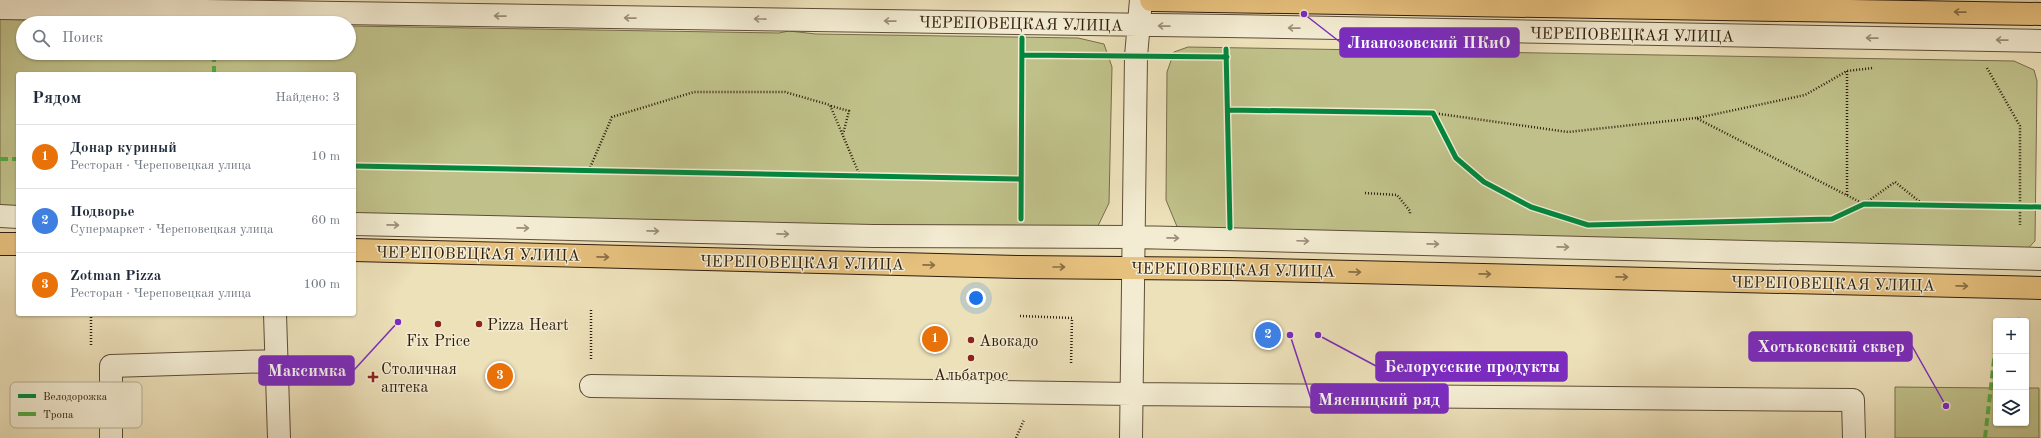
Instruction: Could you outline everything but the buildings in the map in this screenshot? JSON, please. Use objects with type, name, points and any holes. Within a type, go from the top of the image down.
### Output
[{"type":"main road","name":"ЧЕРЕПОВЕЦКАЯ УЛИЦА","points":[[1151,0],[2041,14]]},
{"type":"main road","points":[[0,244],[16,244]]},
{"type":"main road","name":"ЧЕРЕПОВЕЦКАЯ УЛИЦА","points":[[356,250],[1020,267],[1134,267],[2041,288]]},
{"type":"street","points":[[1131,438],[1136,56],[1141,0]]},
{"type":"street","name":"ЧЕРЕПОВЕЦКАЯ УЛИЦА","points":[[0,8],[1139,25],[2041,41]]},
{"type":"street","points":[[0,216],[16,217]]},
{"type":"street","name":"ЧЕРЕПОВЕЦКАЯ УЛИЦА","points":[[356,224],[873,236],[1134,237],[2041,259]]},
{"type":"street","points":[[275,316],[279,438]]},
{"type":"street","points":[[111,382],[111,366],[276,361]]},
{"type":"street","points":[[591,386],[1132,394],[1853,400],[1854,438]]},
{"type":"path","points":[[1985,65],[2020,126],[2020,225]]},
{"type":"path","points":[[1433,113],[1568,132],[1696,118],[1805,95],[1847,71],[1881,68]]},
{"type":"path","points":[[1847,71],[1847,196]]},
{"type":"path","points":[[589,170],[612,117],[694,92],[785,92],[849,111],[842,135]]},
{"type":"path","points":[[830,106],[860,176]]},
{"type":"path","points":[[1433,113],[1436,120]]},
{"type":"path","points":[[1696,118],[1864,204]]},
{"type":"path","points":[[1858,207],[1895,182],[1925,206]]},
{"type":"path","points":[[591,309],[591,386]]},
{"type":"path","points":[[1020,316],[1072,318],[1070,393]]},
{"type":"green space","points":[[89,12],[174,12],[181,16],[73,16]]},
{"type":"green space","points":[[0,19],[16,20],[16,60],[356,60],[356,26],[779,33],[789,31],[816,34],[1078,38],[1104,44],[1112,67],[1109,203],[1095,232],[356,223],[356,72],[16,72],[16,227],[0,226]]},
{"type":"green space","points":[[1188,47],[2014,61],[2034,70],[2037,81],[2035,241],[2017,260],[1178,229],[1166,200],[1167,72],[1174,52]]},
{"type":"green space","points":[[1895,387],[1993,388],[1993,426],[2029,426],[2029,388],[2039,388],[2039,438],[1895,438]]},
{"type":"marked path","points":[[214,60],[214,72]]},
{"type":"marked path","points":[[0,159],[16,159]]},
{"type":"marked path","points":[[1985,438],[1995,354]]},
{"type":"cycle path","points":[[1021,219],[1022,38]]},
{"type":"cycle path","points":[[1226,49],[1230,228]]},
{"type":"cycle path","points":[[1022,55],[1227,57]]},
{"type":"cycle path","points":[[1229,110],[1433,113],[1456,158],[1484,182],[1531,207],[1588,225],[1832,219],[1864,204],[2041,207]]},
{"type":"cycle path","points":[[356,166],[1021,179]]},
{"type":"place","name":"Лианозовский ПКиО","points":[[1304,14]]},
{"type":"place","name":"Максимка","points":[[398,322]]},
{"type":"place","name":"Fix Price","points":[[438,324]]},
{"type":"place","name":"Pizza Heart","points":[[479,324]]},
{"type":"place","name":"Подворье","points":[[1268,335]]},
{"type":"place","name":"Мясницкий ряд","points":[[1290,335]]},
{"type":"place","name":"Белорусские продукты","points":[[1318,335]]},
{"type":"place","name":"Донар куриный","points":[[935,339]]},
{"type":"place","name":"Авокадо","points":[[971,340]]},
{"type":"place","name":"Альбатрос","points":[[971,358]]},
{"type":"place","name":"Zotman Pizza","points":[[500,376]]},
{"type":"place","name":"Столичная аптека","points":[[373,377]]},
{"type":"place","name":"Хотьковский сквер","points":[[1946,406]]}]
